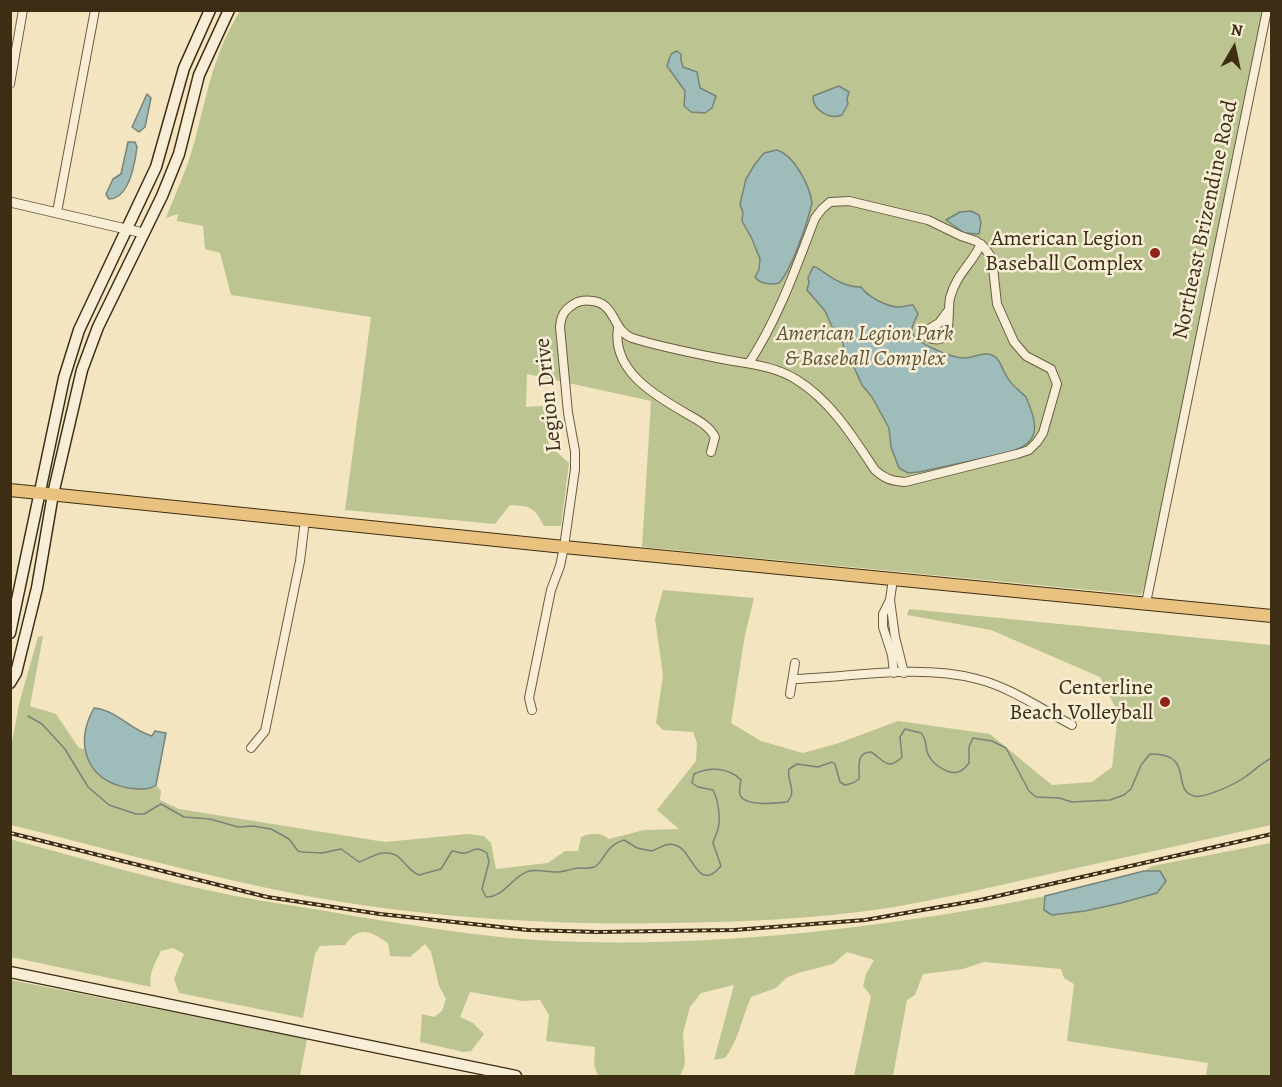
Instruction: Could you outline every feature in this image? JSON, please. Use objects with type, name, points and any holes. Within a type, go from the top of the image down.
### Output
[{"type":"main road","points":[[10,633],[64,378],[79,330],[156,167],[184,68],[210,10]]},
{"type":"main road","points":[[10,683],[16,673],[37,588],[53,494],[82,369],[98,327],[175,165],[199,75],[229,10]]},
{"type":"main road","points":[[10,490],[1272,616]]},
{"type":"main road","points":[[10,972],[497,1075],[516,1077]]},
{"type":"street","points":[[10,84],[24,10]]},
{"type":"street","points":[[57,212],[95,10]]},
{"type":"street","name":"Northeast Brizendine Road","points":[[1146,603],[1268,10]]},
{"type":"street","points":[[618,328],[625,335],[639,340],[781,372],[816,394],[838,419],[875,470],[891,481],[905,482],[1029,450],[1043,433],[1057,384],[1051,369],[1026,356],[1011,336],[997,304],[992,258],[981,244],[928,219],[849,201],[830,202],[815,218],[788,288],[764,339],[748,363]]},
{"type":"street","points":[[10,202],[143,233]]},
{"type":"street","points":[[948,311],[950,298],[959,276],[981,244]]},
{"type":"street","name":"Legion Drive","points":[[532,710],[530,698],[551,590],[564,547],[575,469],[560,327],[561,317],[567,308],[579,301],[590,300],[602,303],[611,310],[618,328]]},
{"type":"street","points":[[618,328],[618,346],[628,369],[648,390],[705,424],[714,438],[711,452]]},
{"type":"street","points":[[251,748],[265,731],[300,561],[304,519]]},
{"type":"street","points":[[893,579],[890,600],[895,637],[904,673]]},
{"type":"street","points":[[890,600],[883,614],[883,627],[892,655],[894,673]]},
{"type":"street","points":[[790,694],[795,663]]},
{"type":"street","points":[[793,679],[926,672],[978,679],[1008,690],[1072,725]]},
{"type":"green space","name":"American Legion Park & Baseball Complex","points":[[240,11],[1266,11],[1157,551],[1141,595],[642,547],[651,401],[527,374],[526,407],[543,406],[549,445],[569,463],[561,526],[544,526],[534,511],[517,505],[510,505],[495,524],[345,510],[371,317],[231,295],[220,253],[205,249],[203,226],[177,221],[178,214],[166,218],[192,150],[218,58]]},
{"type":"green space","points":[[663,590],[754,598],[745,635],[731,723],[761,741],[803,753],[839,743],[898,721],[990,734],[1052,785],[1092,782],[1112,767],[1118,713],[1100,677],[991,630],[907,615],[909,609],[1271,645],[1271,825],[967,893],[888,908],[779,919],[632,923],[481,918],[406,911],[323,899],[233,881],[11,825],[11,748],[19,704],[38,637],[43,636],[30,706],[56,714],[79,748],[84,749],[94,767],[114,785],[146,789],[156,785],[161,791],[160,800],[179,809],[385,842],[468,834],[484,836],[491,843],[496,869],[548,863],[565,851],[578,851],[581,837],[588,835],[599,834],[609,839],[644,830],[679,829],[657,810],[696,761],[697,743],[693,732],[663,730],[656,723],[663,675],[655,619]]},
{"type":"green space","points":[[10,839],[147,876],[246,898],[480,935],[529,940],[614,942],[738,938],[800,933],[924,918],[1045,896],[1044,910],[1160,871],[1144,871],[1152,866],[1271,843],[1271,1076],[1206,1076],[1208,1063],[1067,1041],[1074,984],[1064,978],[1061,969],[984,962],[963,969],[923,974],[915,995],[907,1000],[893,1076],[854,1076],[871,996],[863,986],[866,974],[874,960],[847,952],[833,964],[798,973],[786,978],[776,988],[751,997],[737,1036],[725,1058],[714,1060],[734,985],[701,993],[690,1007],[683,1033],[685,1064],[680,1076],[598,1076],[594,1065],[595,1047],[546,1041],[549,1015],[540,1000],[522,1001],[470,992],[460,1017],[473,1023],[484,1034],[471,1051],[463,1052],[420,1042],[422,1014],[434,1017],[442,1011],[446,999],[439,986],[431,952],[425,944],[410,957],[390,956],[388,943],[371,933],[360,932],[345,945],[320,946],[315,954],[303,1018],[179,993],[174,979],[184,954],[173,948],[161,951],[151,973],[151,987],[11,957]]},
{"type":"green space","points":[[11,980],[307,1039],[300,1076],[11,1076]]},
{"type":"water","points":[[677,51],[681,54],[683,67],[697,72],[700,88],[716,96],[712,108],[705,113],[691,112],[684,106],[685,91],[667,66],[671,54]]},
{"type":"water","points":[[839,86],[849,92],[848,104],[842,115],[832,116],[823,113],[815,106],[813,96]]},
{"type":"water","points":[[147,94],[151,98],[145,127],[139,132],[132,127]]},
{"type":"water","points":[[128,142],[135,142],[137,147],[130,179],[122,193],[109,199],[106,194],[113,179],[121,174]]},
{"type":"water","points":[[777,150],[795,164],[808,188],[812,203],[803,234],[789,268],[779,283],[769,284],[755,277],[759,270],[760,259],[742,221],[743,213],[740,204],[746,179],[755,164],[764,153]]},
{"type":"water","points":[[971,211],[979,215],[981,223],[979,234],[964,233],[946,220],[960,212]]},
{"type":"water","points":[[813,267],[843,283],[861,287],[873,298],[894,307],[913,305],[918,314],[912,327],[914,336],[934,349],[959,357],[967,358],[985,354],[995,357],[1011,383],[1026,397],[1033,417],[1032,439],[1018,449],[1007,453],[919,472],[908,473],[899,468],[891,447],[889,428],[872,397],[862,385],[844,351],[843,342],[838,340],[825,311],[807,290],[808,278]]},
{"type":"water","points":[[94,708],[110,712],[152,736],[155,731],[166,733],[156,785],[146,789],[128,788],[114,784],[94,769],[85,747],[85,735]]},
{"type":"water","points":[[1144,871],[1160,871],[1166,881],[1157,893],[1085,911],[1052,915],[1044,910],[1045,896]]},
{"type":"waterway","points":[[28,716],[42,724],[65,749],[88,787],[109,805],[136,814],[144,814],[161,804],[184,817],[210,819],[238,827],[253,826],[271,829],[289,839],[298,851],[322,853],[341,849],[359,862],[379,854],[394,854],[419,875],[441,869],[452,851],[466,853],[478,849],[487,853],[489,862],[482,889],[486,897],[498,894],[529,871],[560,872],[594,867],[612,846],[624,840],[637,848],[652,851],[666,845],[675,845],[681,848],[701,873],[706,876],[713,874],[721,866],[713,843],[719,825],[718,804],[713,790],[698,787],[692,783],[694,774],[712,769],[725,771],[741,780],[740,795],[743,799],[754,803],[787,802],[792,794],[789,769],[797,764],[818,767],[832,762],[835,764],[840,782],[845,785],[853,783],[859,779],[859,761],[866,753],[871,752],[889,764],[893,764],[902,757],[900,737],[905,729],[921,733],[931,759],[941,768],[954,773],[961,771],[969,763],[969,747],[973,738],[992,741],[1006,748],[1029,791],[1036,797],[1059,798],[1072,802],[1110,800],[1124,795],[1131,789],[1141,765],[1150,754],[1164,755],[1173,759],[1178,765],[1183,787],[1194,796],[1212,793],[1235,783],[1272,758]]},
{"type":"railway","points":[[10,833],[267,897],[380,914],[528,930],[597,932],[734,930],[865,920],[980,900],[1272,834]]},
{"type":"place","name":"American Legion Baseball Complex","points":[[1155,253]]},
{"type":"place","name":"Centerline Beach Volleyball","points":[[1165,702]]}]
